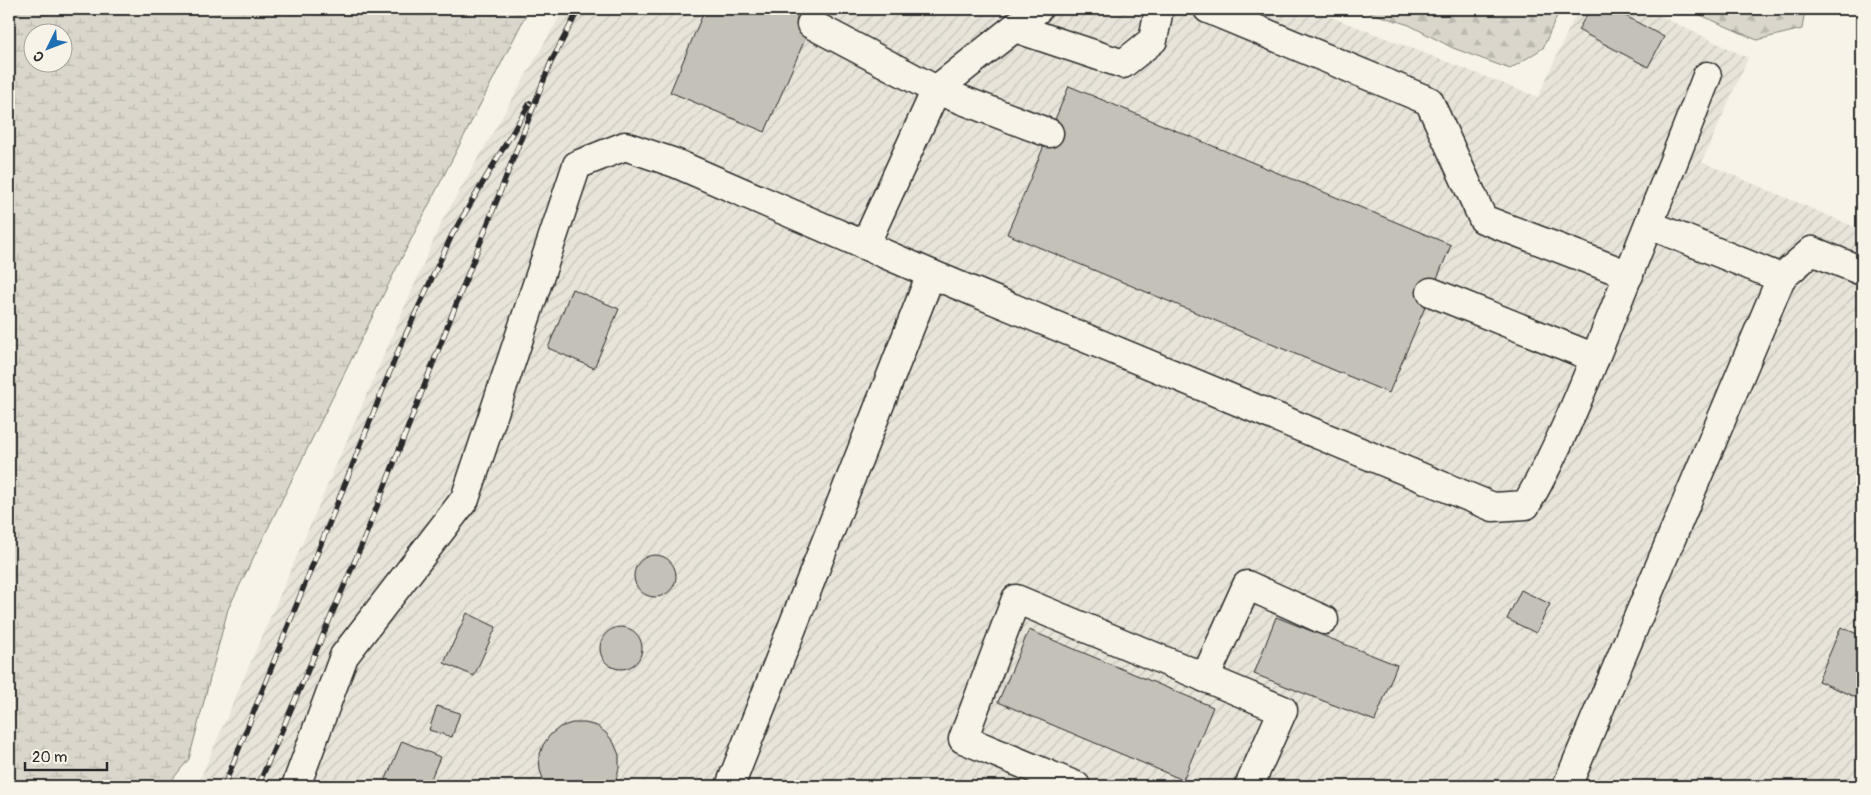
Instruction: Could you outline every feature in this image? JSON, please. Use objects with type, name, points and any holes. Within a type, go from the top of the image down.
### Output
[{"type":"lane","points":[[865,245],[936,90],[1038,9]]},
{"type":"lane","points":[[1015,28],[1123,64],[1153,40],[1159,9]]},
{"type":"lane","points":[[1208,9],[1429,101],[1483,219],[1629,275]]},
{"type":"lane","points":[[812,24],[936,90],[1049,133]]},
{"type":"lane","points":[[296,786],[344,656],[466,499],[577,165],[625,146],[675,163],[931,274],[1492,507],[1526,505],[1541,479],[1595,358],[1650,225],[1707,76]]},
{"type":"lane","points":[[1650,225],[1781,278]]},
{"type":"lane","points":[[1567,786],[1781,278],[1812,251],[1862,272]]},
{"type":"lane","points":[[730,786],[931,274]]},
{"type":"lane","points":[[1431,292],[1595,358]]},
{"type":"lane","points":[[1205,678],[1247,585],[1324,620]]},
{"type":"lane","points":[[1076,786],[963,740],[1016,599],[1283,710],[1249,786]]},
{"type":"shaded area","points":[[564,9],[1310,9],[1538,97],[1578,9],[1646,9],[1748,58],[1702,162],[1862,230],[1862,786],[197,786],[442,221]]},
{"type":"green space","points":[[9,9],[529,9],[396,269],[228,609],[189,759],[167,786],[9,786]]},
{"type":"green space","points":[[1359,9],[1560,9],[1543,48],[1510,69],[1453,48],[1409,25]]},
{"type":"green space","points":[[1687,9],[1805,9],[1802,29],[1757,40]]},
{"type":"building","points":[[705,9],[818,9],[765,132],[670,92]]},
{"type":"building","points":[[1590,9],[1613,9],[1664,37],[1648,67],[1578,30]]},
{"type":"building","points":[[1069,86],[1451,245],[1389,393],[1007,234]]},
{"type":"building","points":[[572,289],[619,309],[594,368],[548,348]]},
{"type":"building","points":[[659,555],[667,558],[673,564],[676,576],[673,588],[667,594],[651,597],[643,594],[637,588],[634,572],[637,564],[643,558]]},
{"type":"building","points":[[1521,590],[1550,604],[1536,633],[1507,619]]},
{"type":"building","points":[[467,613],[496,627],[474,676],[444,663]]},
{"type":"building","points":[[1276,617],[1397,665],[1375,721],[1254,674]]},
{"type":"building","points":[[625,627],[633,630],[639,636],[642,648],[639,660],[633,666],[617,669],[609,666],[603,660],[600,644],[603,636],[609,630]]},
{"type":"building","points":[[1841,627],[1862,636],[1862,700],[1818,681]]},
{"type":"building","points":[[1029,630],[1213,707],[1183,780],[998,702]]},
{"type":"building","points":[[437,706],[460,713],[452,737],[429,730]]},
{"type":"building","points":[[572,723],[585,723],[597,726],[614,743],[619,755],[619,768],[616,780],[611,786],[547,786],[544,782],[540,770],[539,757],[543,745],[550,735],[560,727]]},
{"type":"building","points":[[402,741],[440,757],[428,786],[383,786]]},
{"type":"railway","points":[[258,786],[363,542],[551,62],[579,9]]},
{"type":"railway","points":[[224,786],[399,349],[452,235],[530,103]]}]
